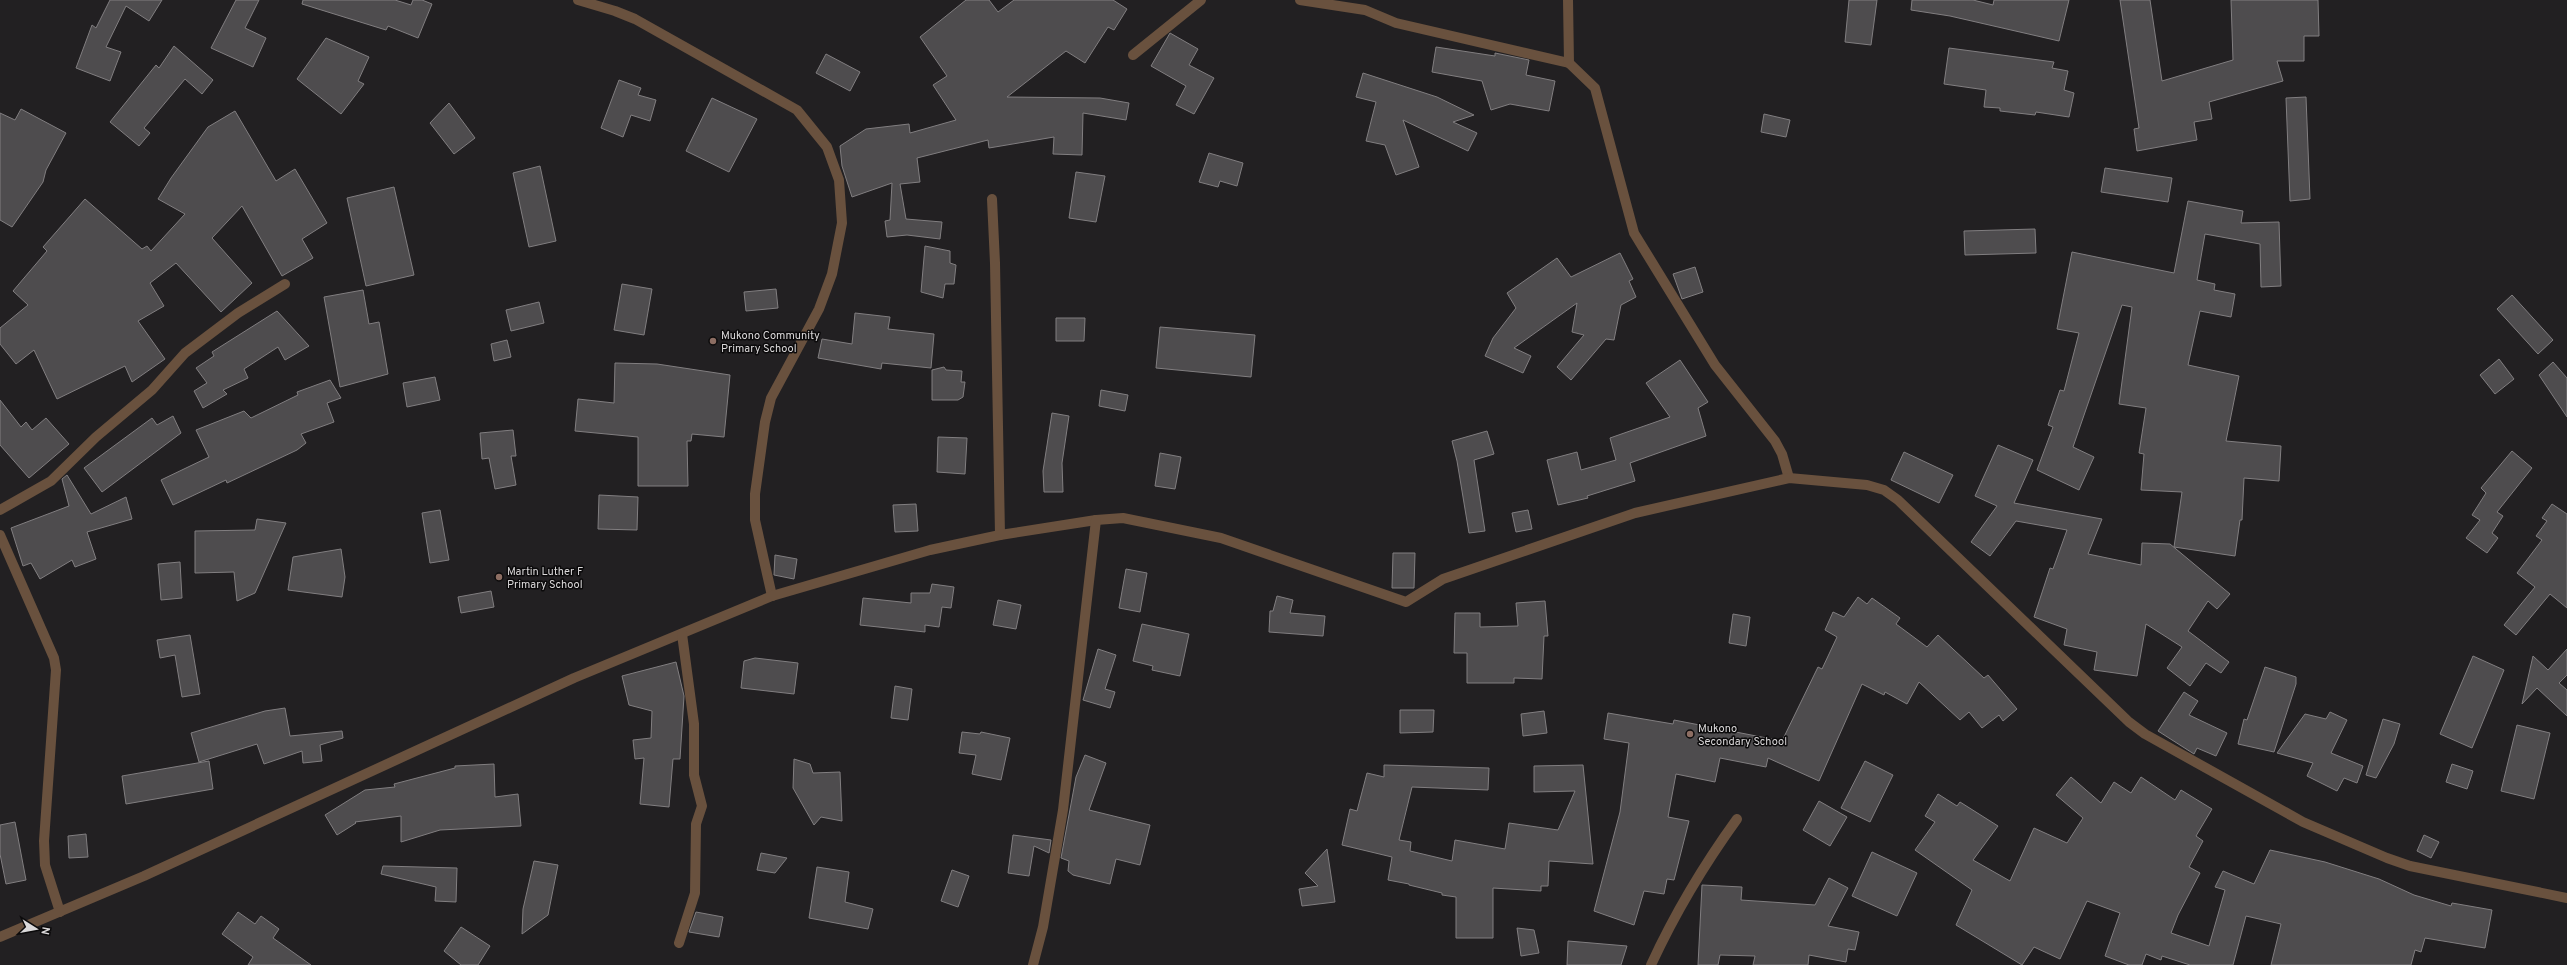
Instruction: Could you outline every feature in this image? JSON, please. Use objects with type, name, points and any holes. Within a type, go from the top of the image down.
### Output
[{"type":"street","points":[[578,0],[615,10],[635,19],[797,110],[828,147],[834,162],[839,180],[842,223],[832,274],[819,309],[771,398],[765,422],[755,494],[755,520],[772,596]]},
{"type":"street","points":[[1133,55],[1201,0]]},
{"type":"street","points":[[1300,0],[1365,10],[1396,23],[1569,63],[1595,88],[1634,233],[1715,365],[1775,441],[1782,454],[1789,478]]},
{"type":"street","points":[[1568,0],[1569,63]]},
{"type":"street","points":[[992,199],[995,262],[1000,535]]},
{"type":"street","points":[[0,510],[51,481],[96,437],[152,390],[185,353],[238,313],[285,284]]},
{"type":"street","points":[[0,937],[144,876],[574,678],[772,596],[930,550],[1000,535],[1096,520],[1122,518],[1221,538],[1406,602],[1443,579],[1635,513],[1789,478],[1868,485],[1884,490],[1898,500],[2129,722],[2145,734],[2303,822],[2410,866],[2567,898]]},
{"type":"street","points":[[1033,965],[1044,927],[1063,810],[1096,520]]},
{"type":"street","points":[[0,535],[54,658],[56,670],[44,841],[45,866],[60,912]]},
{"type":"street","points":[[679,943],[695,893],[696,824],[702,806],[694,775],[694,724],[682,634]]},
{"type":"street","points":[[1651,965],[1674,916],[1711,855],[1737,819]]},
{"type":"building","points":[[110,0],[162,0],[149,21],[126,6],[106,47],[121,52],[110,81],[76,68],[92,25],[96,28]]},
{"type":"building","points":[[236,0],[259,0],[245,28],[266,38],[253,67],[211,48]]},
{"type":"building","points":[[303,0],[395,0],[411,5],[413,0],[422,0],[432,4],[418,38],[388,26],[386,30],[302,4]]},
{"type":"building","points":[[966,0],[989,0],[998,12],[1014,0],[1113,0],[1127,9],[1114,30],[1108,27],[1085,63],[1066,51],[1007,97],[1100,98],[1129,103],[1126,120],[1083,113],[1082,155],[1053,154],[1054,137],[989,148],[988,140],[917,158],[920,182],[900,184],[906,219],[942,222],[940,239],[907,235],[887,237],[885,221],[890,220],[892,183],[852,197],[842,166],[840,146],[866,129],[909,124],[910,133],[956,120],[933,85],[947,76],[920,37]]},
{"type":"building","points":[[1849,0],[1877,0],[1871,45],[1845,42]]},
{"type":"building","points":[[1912,0],[1973,0],[1993,5],[1994,0],[2069,0],[2059,41],[1950,16],[1911,10]]},
{"type":"building","points":[[2120,0],[2150,0],[2162,81],[2233,60],[2231,0],[2318,0],[2319,36],[2304,36],[2304,61],[2277,61],[2283,81],[2209,102],[2212,119],[2194,122],[2197,140],[2137,151],[2134,129],[2139,128]]},
{"type":"building","points":[[1170,33],[1198,49],[1189,65],[1214,78],[1194,114],[1176,105],[1186,86],[1151,66]]},
{"type":"building","points":[[326,38],[369,57],[358,81],[364,84],[341,114],[297,79]]},
{"type":"building","points":[[174,46],[213,80],[202,94],[185,79],[144,128],[150,133],[139,146],[110,122],[156,65],[159,68]]},
{"type":"building","points":[[1436,47],[1495,56],[1495,53],[1529,60],[1526,75],[1555,81],[1549,111],[1510,104],[1491,110],[1482,81],[1432,72]]},
{"type":"building","points":[[1949,48],[2054,62],[2052,68],[2068,71],[2064,90],[2074,93],[2069,117],[2036,112],[2035,115],[2000,111],[2000,108],[1984,107],[1986,90],[1944,84]]},
{"type":"building","points":[[826,54],[860,72],[850,91],[816,73]]},
{"type":"building","points":[[1363,73],[1437,97],[1474,115],[1453,122],[1477,133],[1468,151],[1403,120],[1419,167],[1396,175],[1385,145],[1366,141],[1376,102],[1356,97]]},
{"type":"building","points":[[619,80],[641,88],[638,95],[656,100],[650,121],[631,115],[623,137],[601,128]]},
{"type":"building","points":[[2306,97],[2310,199],[2290,201],[2286,98]]},
{"type":"building","points":[[712,98],[757,119],[729,172],[686,151]]},
{"type":"building","points":[[449,103],[475,138],[454,154],[430,123]]},
{"type":"building","points":[[21,109],[66,133],[46,170],[43,182],[12,227],[0,220],[0,113],[15,120]]},
{"type":"building","points":[[235,111],[276,181],[295,169],[327,223],[302,239],[313,258],[282,276],[242,206],[212,238],[252,283],[221,312],[176,263],[150,283],[164,306],[138,321],[165,359],[132,382],[125,366],[57,399],[34,350],[16,364],[0,344],[0,328],[28,305],[13,291],[47,251],[43,247],[85,199],[142,249],[147,246],[151,251],[185,214],[158,199],[171,178],[208,127]]},
{"type":"building","points":[[1764,114],[1790,120],[1786,137],[1761,132]]},
{"type":"building","points":[[1209,153],[1243,163],[1237,186],[1220,181],[1218,187],[1199,182]]},
{"type":"building","points":[[540,166],[556,241],[529,247],[513,173]]},
{"type":"building","points":[[2105,168],[2172,178],[2168,202],[2101,192]]},
{"type":"building","points":[[1076,172],[1105,176],[1096,222],[1069,218]]},
{"type":"building","points":[[394,187],[414,275],[366,286],[347,198]]},
{"type":"building","points":[[2188,201],[2243,211],[2241,223],[2279,222],[2281,286],[2261,287],[2260,244],[2205,234],[2197,280],[2215,284],[2214,290],[2235,294],[2231,317],[2200,311],[2188,365],[2239,376],[2226,441],[2281,446],[2279,481],[2244,478],[2242,520],[2240,520],[2235,556],[2174,547],[2182,492],[2141,490],[2144,454],[2139,453],[2146,408],[2119,404],[2132,307],[2122,305],[2073,447],[2094,457],[2079,490],[2037,470],[2053,427],[2048,425],[2060,390],[2064,391],[2079,333],[2057,329],[2072,252],[2174,273]]},
{"type":"building","points":[[2035,229],[2036,253],[1965,255],[1964,231]]},
{"type":"building","points":[[925,246],[950,251],[950,263],[956,265],[954,284],[945,284],[943,298],[921,292]]},
{"type":"building","points":[[1620,253],[1633,279],[1629,281],[1636,297],[1621,305],[1614,340],[1606,339],[1571,380],[1557,367],[1584,335],[1572,332],[1577,303],[1514,348],[1531,356],[1523,373],[1485,356],[1493,338],[1516,308],[1507,293],[1557,258],[1571,277]]},
{"type":"building","points":[[1695,267],[1703,292],[1682,299],[1673,274]]},
{"type":"building","points":[[622,284],[652,289],[644,335],[614,330]]},
{"type":"building","points":[[776,289],[778,308],[746,311],[744,292]]},
{"type":"building","points":[[363,290],[369,324],[379,322],[388,374],[340,387],[324,297]]},
{"type":"building","points":[[2512,295],[2553,340],[2538,354],[2497,309]]},
{"type":"building","points":[[539,302],[544,323],[511,331],[506,310]]},
{"type":"building","points":[[277,311],[309,346],[285,360],[278,347],[244,369],[248,378],[223,390],[227,394],[203,408],[194,391],[207,383],[196,368],[214,356],[212,352]]},
{"type":"building","points":[[855,313],[890,317],[888,329],[934,334],[931,368],[882,363],[881,369],[818,358],[822,339],[852,344]]},
{"type":"building","points":[[1056,318],[1085,318],[1084,341],[1056,341]]},
{"type":"building","points":[[1160,327],[1255,335],[1251,377],[1156,368]]},
{"type":"building","points":[[507,340],[511,357],[494,361],[491,344]]},
{"type":"building","points":[[2499,359],[2514,379],[2495,394],[2480,375]]},
{"type":"building","points":[[1680,360],[1708,402],[1698,408],[1706,436],[1630,463],[1635,481],[1587,496],[1588,498],[1558,505],[1547,460],[1577,452],[1581,470],[1616,460],[1610,438],[1670,417],[1646,383]]},
{"type":"building","points":[[2553,362],[2567,378],[2567,417],[2539,375]]},
{"type":"building","points":[[615,363],[657,364],[730,375],[724,437],[692,434],[691,441],[687,441],[688,486],[638,486],[638,437],[575,431],[578,399],[614,403]]},
{"type":"building","points":[[944,367],[946,370],[962,371],[961,382],[965,382],[963,397],[958,400],[932,400],[932,370]]},
{"type":"building","points":[[435,377],[440,400],[407,407],[403,383]]},
{"type":"building","points":[[330,380],[341,398],[327,403],[334,422],[301,434],[306,443],[297,450],[227,483],[226,480],[173,505],[161,480],[209,457],[196,430],[244,411],[251,418],[298,395],[297,392]]},
{"type":"building","points":[[1101,390],[1128,395],[1125,411],[1099,406]]},
{"type":"building","points":[[0,400],[21,427],[26,422],[32,430],[46,418],[69,444],[29,478],[0,445]]},
{"type":"building","points":[[1052,413],[1069,416],[1062,463],[1063,492],[1044,492],[1043,471]]},
{"type":"building","points":[[173,416],[181,433],[102,492],[84,468],[152,418],[157,425]]},
{"type":"building","points":[[513,430],[516,456],[511,456],[516,485],[495,489],[489,458],[482,459],[480,433]]},
{"type":"building","points":[[1487,431],[1494,454],[1474,460],[1485,531],[1469,533],[1457,461],[1452,441]]},
{"type":"building","points":[[938,437],[967,438],[965,474],[937,472]]},
{"type":"building","points":[[1998,445],[2033,460],[2014,503],[2102,519],[2088,554],[2141,565],[2142,543],[2170,544],[2230,594],[2217,609],[2208,601],[2188,631],[2229,662],[2221,673],[2206,663],[2190,686],[2167,668],[2182,647],[2146,624],[2137,676],[2094,670],[2097,652],[2064,645],[2067,629],[2034,617],[2050,568],[2053,569],[2067,530],[2016,521],[1990,556],[1971,542],[1997,506],[1975,496]]},
{"type":"building","points":[[2512,451],[2532,468],[2497,512],[2503,516],[2492,533],[2498,538],[2487,553],[2466,538],[2480,520],[2472,515],[2486,493],[2481,488]]},
{"type":"building","points":[[1904,452],[1953,475],[1939,503],[1891,480]]},
{"type":"building","points":[[1160,453],[1181,457],[1175,489],[1155,486]]},
{"type":"building","points":[[67,475],[91,514],[126,497],[132,519],[87,532],[96,559],[75,567],[72,560],[40,579],[31,563],[23,566],[11,528],[69,506],[62,479]]},
{"type":"building","points":[[599,495],[638,497],[637,530],[598,529]]},
{"type":"building","points":[[916,504],[918,531],[895,532],[893,505]]},
{"type":"building","points":[[2552,504],[2567,514],[2567,608],[2550,594],[2516,635],[2504,625],[2535,587],[2517,573],[2542,540],[2536,536],[2547,521],[2542,518]]},
{"type":"building","points":[[440,510],[449,560],[430,563],[422,513]]},
{"type":"building","points":[[1528,510],[1532,529],[1516,532],[1512,513]]},
{"type":"building","points":[[257,519],[286,523],[255,593],[237,601],[234,572],[195,573],[195,531],[255,530]]},
{"type":"building","points":[[341,549],[345,577],[342,597],[288,590],[293,557]]},
{"type":"building","points":[[1393,553],[1415,553],[1414,588],[1392,588]]},
{"type":"building","points":[[775,555],[797,559],[794,579],[774,575]]},
{"type":"building","points":[[180,562],[182,598],[161,600],[158,564]]},
{"type":"building","points":[[1126,569],[1147,573],[1140,612],[1119,608]]},
{"type":"building","points":[[932,584],[954,587],[951,608],[942,607],[939,627],[925,625],[925,632],[860,625],[863,598],[911,603],[911,593],[930,593]]},
{"type":"building","points":[[491,591],[494,607],[461,613],[458,597]]},
{"type":"building","points":[[1277,596],[1293,600],[1290,613],[1325,616],[1323,636],[1269,632],[1270,611],[1273,611]]},
{"type":"building","points":[[1858,597],[1867,604],[1872,598],[1900,618],[1896,624],[1927,647],[1938,635],[1984,678],[1988,675],[2017,709],[2003,721],[1999,715],[1982,728],[1969,712],[1960,720],[1919,682],[1907,704],[1885,692],[1884,695],[1862,684],[1819,781],[1768,758],[1766,767],[1720,758],[1715,782],[1676,774],[1668,817],[1689,821],[1674,880],[1667,879],[1664,894],[1644,891],[1634,925],[1594,911],[1620,812],[1629,743],[1604,739],[1608,713],[1673,724],[1674,720],[1782,741],[1818,667],[1822,669],[1837,637],[1825,630],[1833,612],[1844,617]]},
{"type":"building","points":[[998,600],[1021,605],[1016,629],[993,625]]},
{"type":"building","points":[[1545,601],[1548,636],[1544,636],[1542,679],[1514,678],[1514,683],[1467,683],[1467,653],[1454,653],[1455,613],[1480,613],[1480,627],[1518,626],[1516,603]]},
{"type":"building","points":[[1733,614],[1750,617],[1746,646],[1729,643]]},
{"type":"building","points":[[1142,624],[1189,634],[1180,676],[1152,670],[1153,666],[1133,661]]},
{"type":"building","points":[[190,635],[200,694],[182,697],[175,655],[160,658],[157,640]]},
{"type":"building","points":[[1098,649],[1116,655],[1105,689],[1115,692],[1110,708],[1083,700]]},
{"type":"building","points":[[2567,649],[2567,675],[2559,683],[2567,690],[2567,716],[2537,688],[2522,704],[2533,656],[2548,670]]},
{"type":"building","points":[[2473,656],[2504,670],[2472,748],[2440,734]]},
{"type":"building","points":[[755,658],[798,663],[794,694],[741,688],[744,661]]},
{"type":"building","points":[[676,662],[684,696],[680,759],[673,759],[669,807],[640,804],[644,758],[635,759],[633,740],[651,738],[652,711],[629,705],[622,676]]},
{"type":"building","points":[[2265,667],[2296,677],[2296,684],[2274,752],[2238,744],[2244,719],[2247,720]]},
{"type":"building","points":[[895,686],[912,689],[908,720],[891,718]]},
{"type":"building","points":[[2184,692],[2198,701],[2189,715],[2227,733],[2216,756],[2197,748],[2194,754],[2158,731]]},
{"type":"building","points":[[285,708],[290,736],[342,731],[343,738],[320,745],[322,761],[303,763],[302,751],[264,764],[257,744],[199,762],[191,733],[265,711]]},
{"type":"building","points":[[1400,710],[1434,710],[1433,732],[1400,733]]},
{"type":"building","points":[[1544,711],[1547,733],[1523,736],[1521,714]]},
{"type":"building","points":[[2330,712],[2347,720],[2331,753],[2363,766],[2357,783],[2344,778],[2337,791],[2307,776],[2313,763],[2277,753],[2305,714],[2326,719]]},
{"type":"building","points":[[2383,719],[2400,724],[2394,744],[2376,778],[2366,775]]},
{"type":"building","points":[[2517,725],[2550,733],[2534,799],[2501,791]]},
{"type":"building","points":[[962,732],[980,734],[981,732],[1010,738],[1001,780],[972,774],[976,755],[959,753]]},
{"type":"building","points":[[1085,755],[1106,763],[1089,810],[1150,825],[1140,865],[1116,859],[1110,884],[1073,875],[1068,871],[1069,861],[1061,858],[1076,777]]},
{"type":"building","points":[[794,759],[810,764],[813,773],[840,772],[842,821],[821,817],[814,825],[793,788]]},
{"type":"building","points":[[209,761],[213,789],[126,804],[122,776]]},
{"type":"building","points":[[1865,761],[1893,775],[1870,822],[1841,808]]},
{"type":"building","points":[[494,764],[495,797],[518,794],[521,826],[440,830],[401,842],[401,816],[355,822],[356,823],[337,835],[325,815],[365,790],[395,787],[394,784],[455,768],[455,766]]},
{"type":"building","points":[[2452,764],[2473,771],[2467,789],[2446,782]]},
{"type":"building","points":[[1384,765],[1489,768],[1488,790],[1412,787],[1399,840],[1411,842],[1410,851],[1452,861],[1455,840],[1505,849],[1509,823],[1558,830],[1575,791],[1534,792],[1534,766],[1583,765],[1593,864],[1549,861],[1548,886],[1541,886],[1541,891],[1493,888],[1493,938],[1456,938],[1456,897],[1442,895],[1442,893],[1388,880],[1392,857],[1342,845],[1350,809],[1357,811],[1367,773],[1384,777]]},
{"type":"building","points":[[2071,777],[2101,803],[2114,782],[2131,793],[2141,777],[2175,800],[2181,790],[2212,809],[2196,836],[2203,841],[2189,867],[2200,873],[2178,915],[2171,933],[2209,946],[2225,890],[2215,887],[2223,871],[2254,884],[2270,850],[2325,862],[2379,879],[2414,895],[2451,906],[2452,903],[2492,910],[2485,948],[2425,938],[2421,952],[2415,950],[2411,965],[2271,965],[2281,924],[2246,916],[2233,965],[2190,965],[2162,956],[2161,960],[2146,954],[2142,965],[2129,965],[2105,956],[2120,913],[2087,901],[2060,959],[2034,947],[2022,965],[1956,925],[1972,890],[1915,850],[1935,822],[1925,816],[1938,794],[1957,806],[1960,802],[1998,826],[1973,860],[2010,881],[2034,828],[2067,843],[2083,818],[2056,795]]},
{"type":"building","points":[[1819,801],[1847,817],[1830,846],[1803,830]]},
{"type":"building","points":[[15,822],[26,880],[6,884],[0,854],[0,825]]},
{"type":"building","points":[[86,834],[88,857],[69,858],[68,836]]},
{"type":"building","points":[[1013,835],[1051,840],[1049,853],[1034,846],[1029,876],[1008,873]]},
{"type":"building","points":[[2424,835],[2439,842],[2431,858],[2417,851]]},
{"type":"building","points":[[1327,849],[1335,902],[1302,906],[1299,889],[1318,886],[1305,873]]},
{"type":"building","points":[[1872,852],[1917,873],[1897,916],[1852,896]]},
{"type":"building","points":[[761,853],[787,858],[775,873],[757,870]]},
{"type":"building","points":[[534,861],[558,865],[548,915],[522,934],[523,909]]},
{"type":"building","points":[[383,866],[457,868],[456,902],[435,901],[436,887],[381,874]]},
{"type":"building","points":[[817,867],[849,872],[845,902],[873,909],[868,929],[809,918]]},
{"type":"building","points":[[952,870],[969,876],[958,907],[941,901]]},
{"type":"building","points":[[1829,878],[1848,888],[1828,926],[1859,932],[1855,950],[1848,949],[1846,962],[1809,955],[1808,965],[1753,965],[1755,956],[1720,955],[1718,965],[1698,965],[1702,885],[1742,887],[1741,900],[1815,905]]},
{"type":"building","points":[[238,912],[255,924],[261,916],[279,929],[273,938],[311,965],[248,965],[253,957],[222,934]]},
{"type":"building","points":[[696,912],[723,917],[719,937],[689,932]]},
{"type":"building","points":[[461,927],[490,946],[478,965],[461,965],[444,951]]},
{"type":"building","points":[[1517,928],[1534,930],[1539,953],[1521,956]]},
{"type":"building","points":[[1568,941],[1627,946],[1621,965],[1567,965]]},
{"type":"place","name":"Mukono Community Primary School","points":[[713,341]]},
{"type":"place","name":"Martin Luther F Primary School","points":[[499,577]]},
{"type":"place","name":"Mukono Secondary School","points":[[1690,734]]}]
